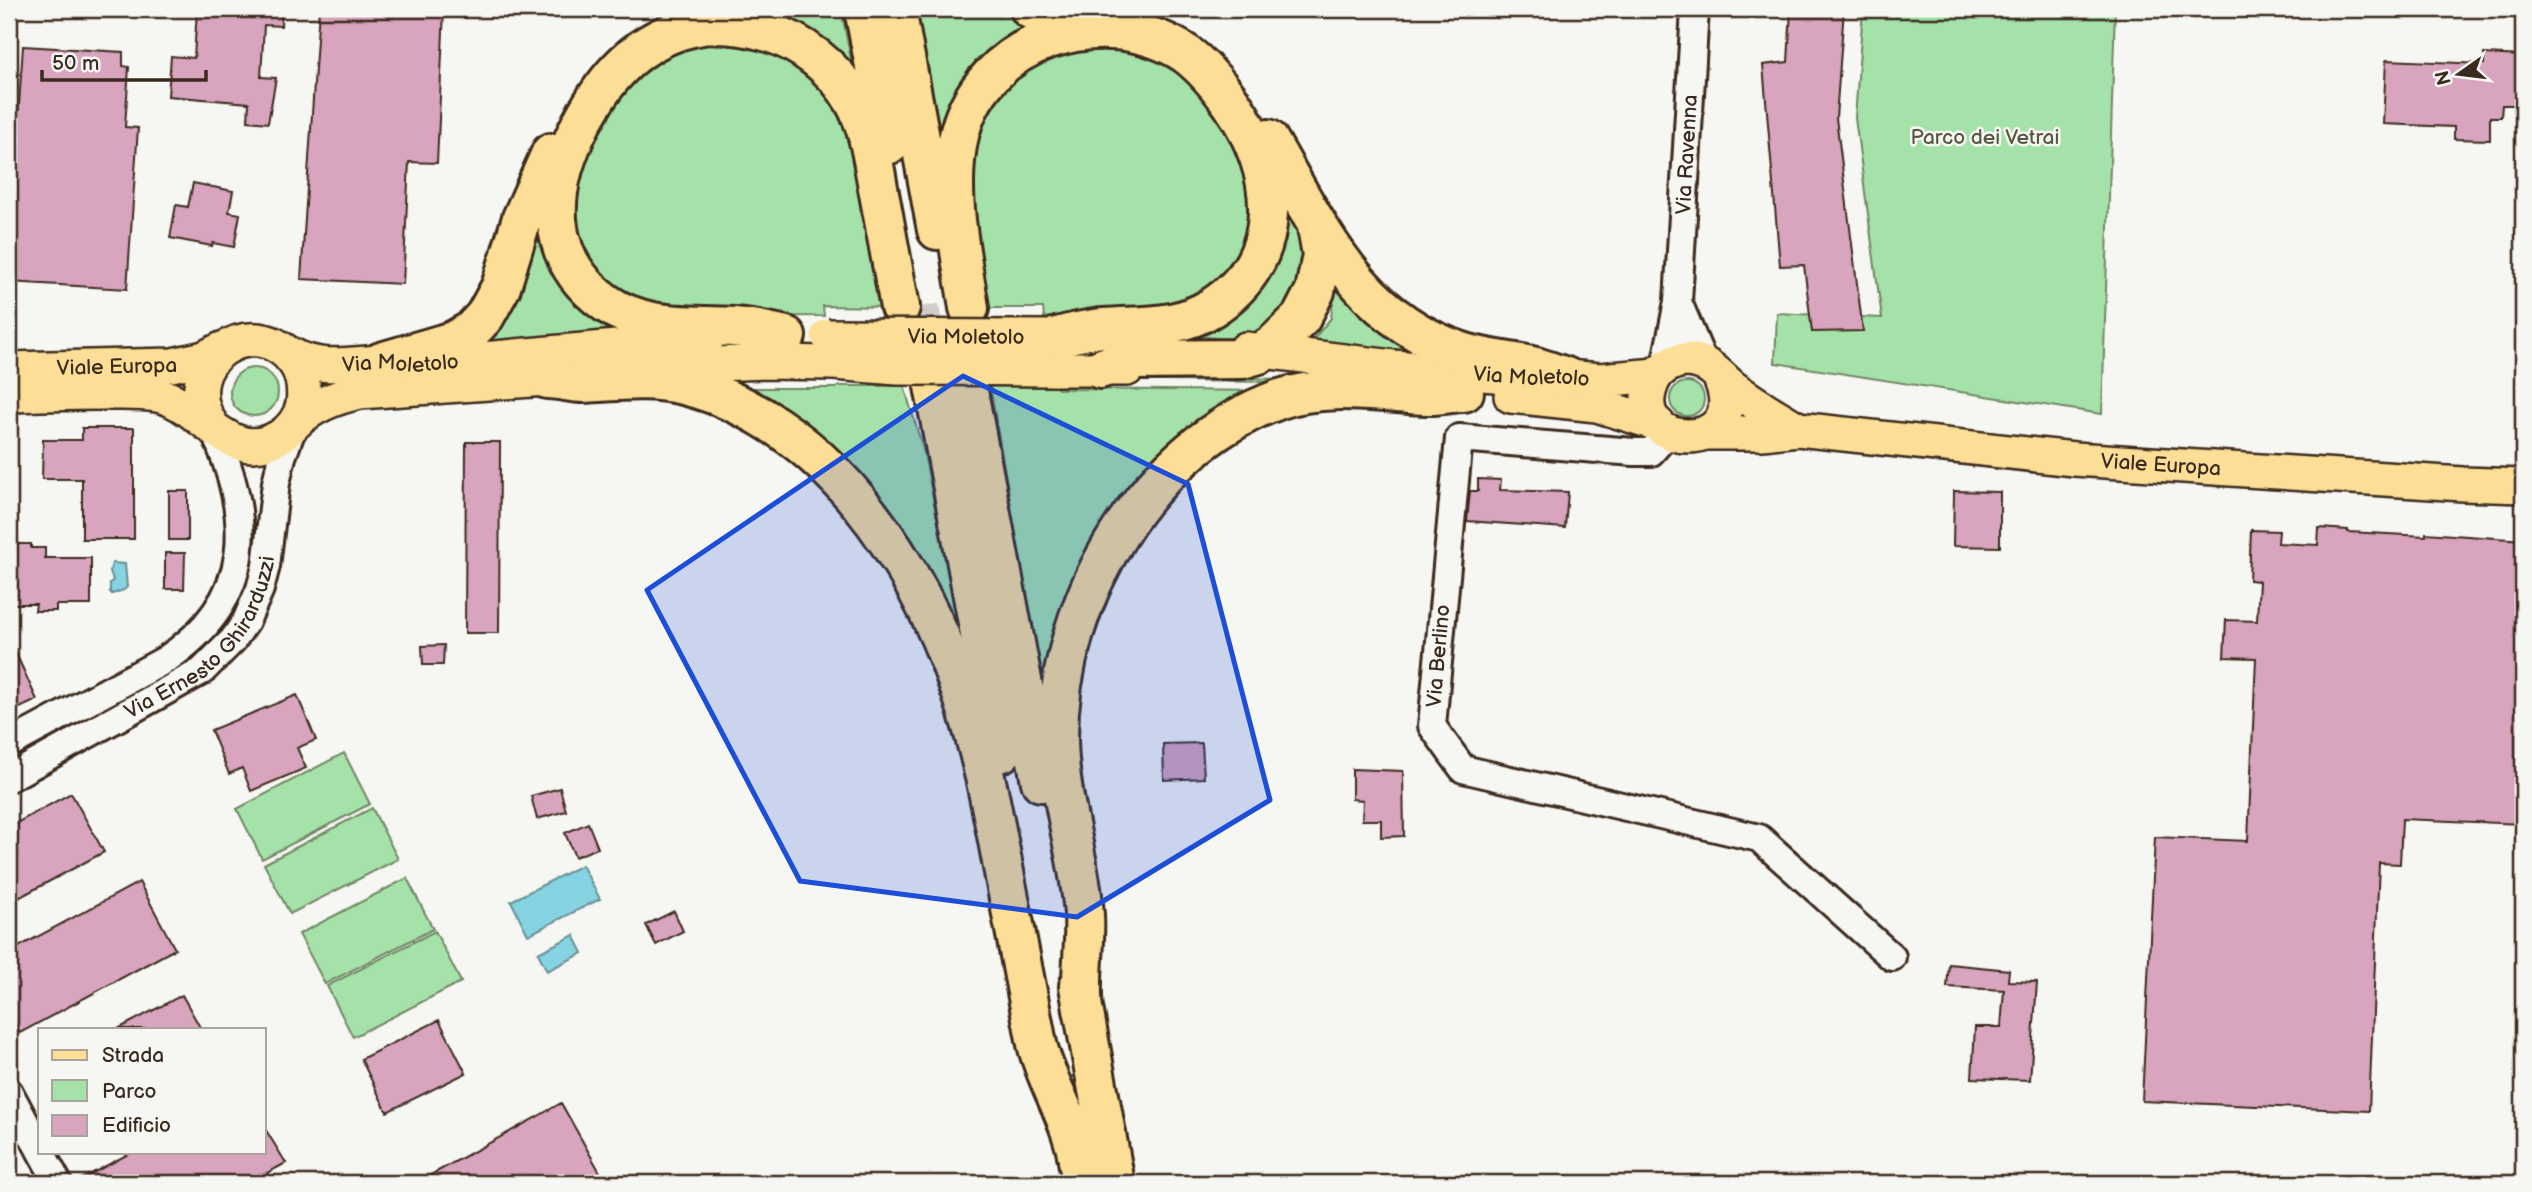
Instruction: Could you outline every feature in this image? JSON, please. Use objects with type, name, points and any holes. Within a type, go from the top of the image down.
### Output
[{"type":"highway","points":[[381,362],[453,341],[479,324],[491,308],[501,287],[522,218],[538,180],[592,80],[611,58],[631,41],[665,22],[697,9]]},
{"type":"highway","points":[[864,9],[935,307]]},
{"type":"highway","points":[[896,9],[935,307]]},
{"type":"highway","points":[[1030,9],[1144,23],[1174,33],[1194,44],[1211,59],[1240,94],[1337,257],[1376,303],[1407,326],[1462,352],[1534,367],[1566,377]]},
{"type":"highway","points":[[786,336],[735,327],[654,323],[634,318],[608,305],[587,285],[569,261],[559,236],[556,210],[558,183],[568,150],[593,103],[616,70],[633,55],[657,40],[688,28],[707,24],[728,25],[776,34],[809,53],[844,87],[855,102],[935,307]]},
{"type":"highway","points":[[935,307],[955,205],[955,171],[961,129],[978,94],[1007,62],[1022,50],[1048,37],[1093,29],[1156,39],[1187,55],[1201,67],[1227,96],[1247,128],[1260,156],[1267,187],[1268,218],[1264,238],[1253,265],[1242,281],[1220,302],[1203,313],[1162,326],[1085,330],[1052,348]]},
{"type":"highway","points":[[1100,369],[1121,361],[1242,359],[1265,351],[1289,332],[1301,318],[1318,281],[1321,245],[1309,210]]},
{"type":"highway","points":[[547,379],[580,383],[635,380],[667,382],[697,389],[740,406],[778,427],[813,453],[847,487],[880,531],[932,620],[967,709],[989,795],[1037,1044],[1050,1083],[1068,1119],[1075,1146]]},
{"type":"highway","points":[[1082,1183],[947,457],[940,435],[950,386],[986,419],[983,459],[986,487],[1115,1183]]},
{"type":"highway","points":[[1083,1010],[1081,983],[1084,915],[1061,783],[1059,718],[1063,682],[1079,620],[1113,543],[1151,489],[1174,465],[1213,433],[1281,399],[1328,391],[1431,395],[1464,392]]},
{"type":"main road","name":"Via Moletolo","points":[[222,349],[246,340],[264,342],[299,360],[321,365],[381,362],[419,365],[656,343],[786,336],[831,349]]},
{"type":"main road","name":"Via Moletolo","points":[[212,426],[225,438],[249,445],[274,440],[317,406],[360,392],[547,379],[584,370],[741,362],[831,349],[1052,348],[1177,343],[1538,379],[1566,377],[1600,380],[1661,371],[1678,361],[1691,360],[1712,371]]},
{"type":"main road","points":[[280,348],[297,367],[303,383],[302,409],[294,424]]},
{"type":"main road","name":"Via Moletolo","points":[[1052,348],[1100,369],[1320,373],[1432,383],[1464,392],[1597,405],[1681,437],[1706,433],[1762,433],[1798,429]]},
{"type":"main road","points":[[212,426],[203,411],[200,386],[205,369],[222,349]]},
{"type":"main road","name":"Viale Europa","points":[[9,369],[172,365],[204,358],[222,349]]},
{"type":"main road","points":[[1661,371],[1651,383],[1648,398],[1650,412],[1663,429]]},
{"type":"main road","points":[[1712,371],[1761,407],[1798,429]]},
{"type":"main road","points":[[1706,433],[1716,425],[1723,413],[1725,390],[1712,371]]},
{"type":"main road","name":"Viale Europa","points":[[9,395],[157,395],[183,405],[212,426]]},
{"type":"main road","name":"Viale Europa","points":[[1798,429],[2074,459],[2523,486]]},
{"type":"street","name":"Via Ravenna","points":[[1661,371],[1678,302],[1695,9]]},
{"type":"street","points":[[1678,302],[1712,371]]},
{"type":"street","name":"Via Ernesto Ghirarduzzi","points":[[9,778],[202,671],[233,640],[246,621],[260,589],[266,566],[276,483],[294,424]]},
{"type":"street","name":"Via Ernesto Ghirarduzzi","points":[[9,744],[165,660],[189,644],[217,613],[234,576],[241,537],[234,482],[212,426]]},
{"type":"street","name":"Via Berlino","points":[[1663,429],[1651,452],[1459,438],[1432,726],[1463,769],[1759,838],[1892,957]]},
{"type":"street","points":[[9,1092],[38,1145]]},
{"type":"street","points":[[43,1154],[58,1183]]},
{"type":"highlighted area","points":[[963,376],[1188,484],[1270,800],[1077,917],[800,881],[647,590]]},
{"type":"green space","points":[[725,9],[841,9],[853,70]]},
{"type":"green space","points":[[917,9],[991,9],[1026,22],[1027,27],[990,60],[943,128],[939,126]]},
{"type":"green space","name":"Parco dei Vetrai","points":[[1863,9],[2115,9],[2102,414],[1775,363],[1777,313],[1882,318],[1855,118]]},
{"type":"green space","points":[[681,40],[767,42],[843,103],[888,307],[823,306],[824,316],[694,317],[605,289],[566,217],[601,107]]},
{"type":"green space","points":[[1070,42],[1169,56],[1238,133],[1256,225],[1221,288],[1135,318],[1044,317],[1043,308],[982,308],[963,168],[994,89]]},
{"type":"green space","points":[[1280,193],[1303,223],[1305,287],[1254,341],[1194,336]]},
{"type":"green space","points":[[539,207],[625,330],[470,346]]},
{"type":"green space","points":[[1336,275],[1350,303],[1376,329],[1436,361],[1308,346],[1331,318]]},
{"type":"green space","points":[[254,368],[271,375],[278,392],[271,409],[254,416],[237,409],[230,392],[237,375]]},
{"type":"green space","points":[[1054,376],[1296,379],[1284,382],[1054,380]]},
{"type":"green space","points":[[1687,382],[1699,387],[1704,399],[1699,411],[1687,416],[1675,411],[1670,399],[1675,387]]},
{"type":"green space","points":[[904,386],[923,449],[965,653],[741,388]]},
{"type":"green space","points":[[990,386],[1270,391],[1193,435],[1044,698]]},
{"type":"green space","points":[[344,753],[370,804],[262,859],[237,809]]},
{"type":"green space","points":[[372,808],[398,859],[290,914],[264,864]]},
{"type":"green space","points":[[407,878],[433,929],[325,984],[299,934]]},
{"type":"green space","points":[[435,931],[461,982],[353,1037],[327,986]]},
{"type":"water","points":[[112,563],[125,564],[127,587],[112,594],[110,583],[113,580],[110,571]]},
{"type":"water","points":[[582,865],[600,899],[528,935],[511,901]]},
{"type":"water","points":[[574,935],[583,953],[547,971],[538,953]]},
{"type":"building","points":[[197,9],[282,9],[281,26],[264,25],[261,77],[276,78],[268,123],[248,121],[249,103],[168,96],[171,56],[194,58]]},
{"type":"building","points":[[319,9],[444,9],[437,163],[409,162],[403,284],[301,279]]},
{"type":"building","points":[[1791,9],[1844,9],[1836,118],[1863,331],[1812,332],[1804,265],[1780,266],[1763,65],[1788,62]]},
{"type":"building","points":[[23,46],[123,52],[123,66],[129,67],[125,127],[138,128],[127,289],[9,282],[9,118],[18,119]]},
{"type":"building","points":[[2484,54],[2523,56],[2523,105],[2502,105],[2501,117],[2490,117],[2490,140],[2454,139],[2454,127],[2383,124],[2386,60],[2484,64]]},
{"type":"building","points":[[193,183],[233,191],[229,212],[240,214],[234,247],[170,238],[176,205],[188,207]]},
{"type":"building","points":[[82,428],[134,428],[134,539],[82,539],[82,479],[42,479],[43,440],[82,440]]},
{"type":"building","points":[[466,442],[500,442],[499,633],[465,633]]},
{"type":"building","points":[[1478,479],[1501,480],[1500,490],[1568,492],[1565,528],[1467,521],[1470,491],[1478,491]]},
{"type":"building","points":[[169,491],[188,491],[188,540],[169,540]]},
{"type":"building","points":[[1954,491],[2000,492],[2000,547],[1953,546]]},
{"type":"building","points":[[2319,528],[2348,532],[2426,536],[2426,533],[2523,540],[2523,824],[2402,819],[2400,864],[2379,863],[2369,1111],[2142,1101],[2155,837],[2248,841],[2256,658],[2224,657],[2226,620],[2257,621],[2259,581],[2249,580],[2251,530],[2279,531],[2278,543],[2318,545]]},
{"type":"building","points":[[10,544],[31,544],[31,548],[45,548],[45,558],[91,558],[91,605],[56,605],[56,611],[35,611],[36,604],[9,604]]},
{"type":"building","points":[[165,553],[185,553],[184,589],[165,589]]},
{"type":"building","points":[[9,638],[37,700],[9,713]]},
{"type":"building","points":[[444,645],[443,665],[423,665],[422,646]]},
{"type":"building","points":[[297,695],[316,740],[297,748],[306,768],[251,791],[242,768],[229,774],[211,730]]},
{"type":"building","points":[[1202,743],[1204,778],[1164,780],[1163,744]]},
{"type":"building","points":[[1352,769],[1403,771],[1404,836],[1381,837],[1381,820],[1362,820],[1363,800],[1352,799]]},
{"type":"building","points":[[560,788],[566,811],[537,819],[531,796]]},
{"type":"building","points":[[71,793],[104,852],[9,903],[9,827]]},
{"type":"building","points":[[588,823],[598,848],[575,857],[565,833]]},
{"type":"building","points":[[139,882],[175,949],[20,1033],[9,1011],[9,952]]},
{"type":"building","points":[[674,911],[683,931],[656,945],[646,925]]},
{"type":"building","points":[[1949,964],[2009,970],[2008,981],[2037,982],[2030,1080],[1972,1078],[1975,1027],[2001,1027],[2004,990],[1947,987]]},
{"type":"building","points":[[182,995],[200,1028],[120,1028]]},
{"type":"building","points":[[439,1020],[466,1073],[387,1112],[361,1059]]},
{"type":"building","points":[[561,1103],[606,1183],[416,1183],[535,1118]]},
{"type":"building","points":[[266,1130],[286,1163],[267,1173],[272,1183],[74,1183],[128,1154],[266,1154]]},
{"type":"tunnel","points":[[920,307],[931,370]]}]
